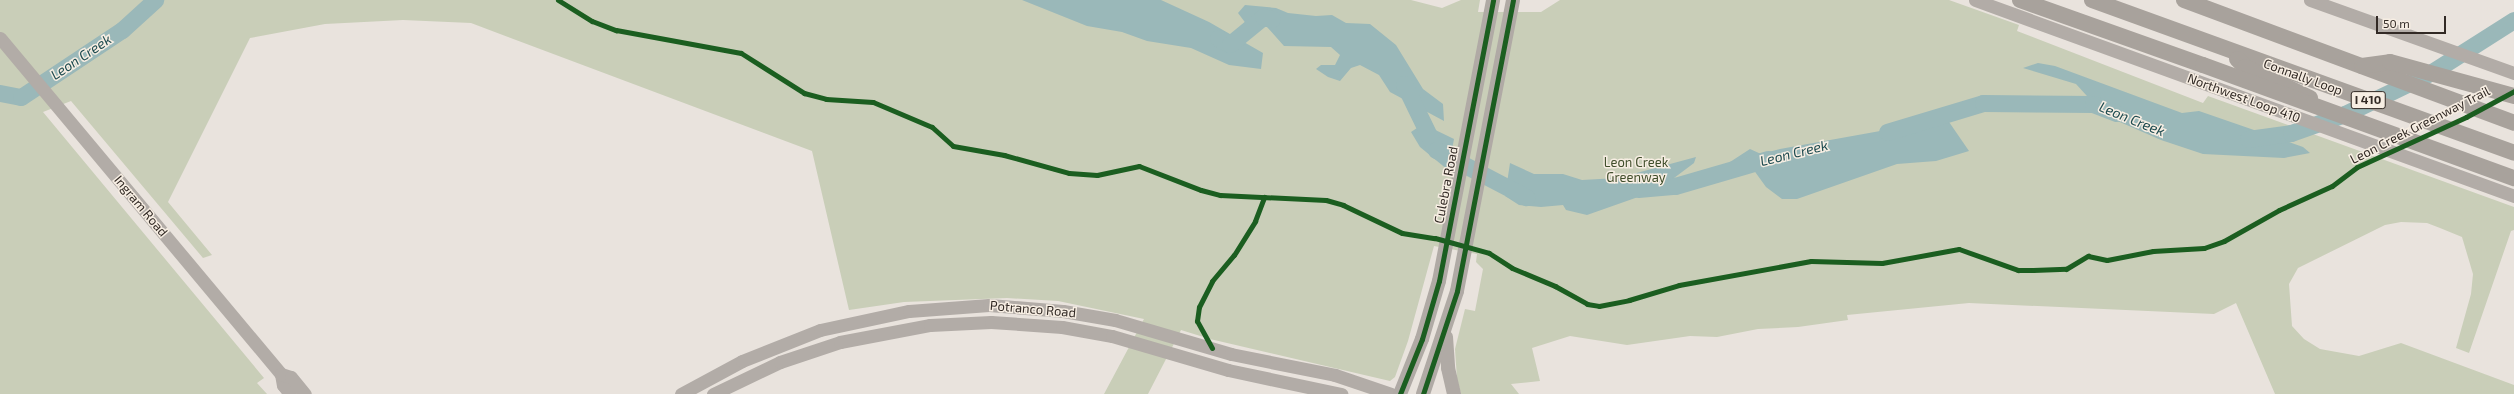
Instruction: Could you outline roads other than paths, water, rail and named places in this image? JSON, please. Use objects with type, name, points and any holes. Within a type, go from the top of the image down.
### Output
[{"type":"highway","points":[[2020,0],[2514,178]]},
{"type":"highway","points":[[2092,0],[2228,49],[2249,63],[2351,117],[2452,156],[2514,183]]},
{"type":"highway","name":"I 410","points":[[2184,0],[2514,123]]},
{"type":"highway","points":[[2358,66],[2390,62],[2514,96]]},
{"type":"highway","name":"Connally Loop","points":[[2249,63],[2514,153]]},
{"type":"main road","name":"Culebra Road","points":[[1400,394],[1427,324],[1444,256],[1493,0]]},
{"type":"main road","points":[[1423,394],[1446,330],[1464,260],[1513,0]]},
{"type":"main road","points":[[1446,330],[1448,368],[1454,394]]},
{"type":"street","name":"Northwest Loop 410","points":[[1975,0],[2514,196]]},
{"type":"street","points":[[2310,0],[2514,73]]},
{"type":"street","name":"Ingram Road","points":[[0,38],[281,374],[283,385],[290,394]]},
{"type":"street","name":"Potranco Road","points":[[681,394],[742,361],[808,334],[871,317],[928,308],[1014,306],[1063,310],[1115,320],[1231,354],[1335,375],[1391,394]]},
{"type":"street","points":[[928,308],[930,325]]},
{"type":"street","points":[[1112,336],[1115,320]]},
{"type":"street","name":"Potranco Road","points":[[714,394],[767,367],[809,351],[865,335],[930,325],[1015,322],[1062,327],[1112,336],[1228,370],[1341,394]]},
{"type":"street","name":"Ingram Road","points":[[281,374],[291,377],[305,394]]},
{"type":"water","points":[[1022,0],[1161,0],[1209,22],[1263,53],[1261,69],[1229,65],[1191,48],[1147,41],[1122,32],[1087,26]]},
{"type":"water","points":[[1245,5],[1276,8],[1288,13],[1316,16],[1332,15],[1346,23],[1370,24],[1396,45],[1423,89],[1443,104],[1444,121],[1390,92],[1379,75],[1360,65],[1351,68],[1340,81],[1328,77],[1316,69],[1321,65],[1335,65],[1340,55],[1331,47],[1284,46],[1267,27],[1247,25],[1238,13]]},
{"type":"water","points":[[2038,63],[2055,66],[2182,113],[2199,111],[2303,147],[2310,153],[2284,158],[2203,154],[2161,140],[2113,119],[2097,107],[2076,84],[2023,68]]},
{"type":"water","points":[[1947,119],[1969,151],[1936,161],[1897,164],[1797,199],[1782,199],[1766,187],[1753,169],[1743,164],[1730,162],[1750,149],[1761,154],[1780,149]]},
{"type":"water","points":[[1423,124],[1454,139],[1448,170],[1420,147],[1411,132]]},
{"type":"water","points":[[1696,157],[1694,163],[1658,190],[1587,215],[1566,210],[1563,205],[1541,207],[1519,205],[1505,196],[1510,163],[1534,174],[1563,174],[1582,180],[1618,178]]},
{"type":"waterway","name":"Leon Creek","points":[[0,93],[21,97],[122,30],[155,0]]},
{"type":"waterway","name":"Leon Creek","points":[[1218,38],[1230,44],[1263,17],[1272,19]]},
{"type":"waterway","name":"Leon Creek","points":[[2248,139],[2291,133],[2345,114],[2432,72],[2514,20]]},
{"type":"waterway","name":"Leon Creek","points":[[1404,84],[1436,150],[1526,197]]},
{"type":"waterway","name":"Leon Creek","points":[[1887,132],[1983,103],[2093,104],[2116,113]]},
{"type":"waterway","name":"Leon Creek","points":[[1638,189],[1675,186],[1768,159]]},
{"type":"park label","name":"Leon Creek Greenway","points":[[1636,170]]}]
